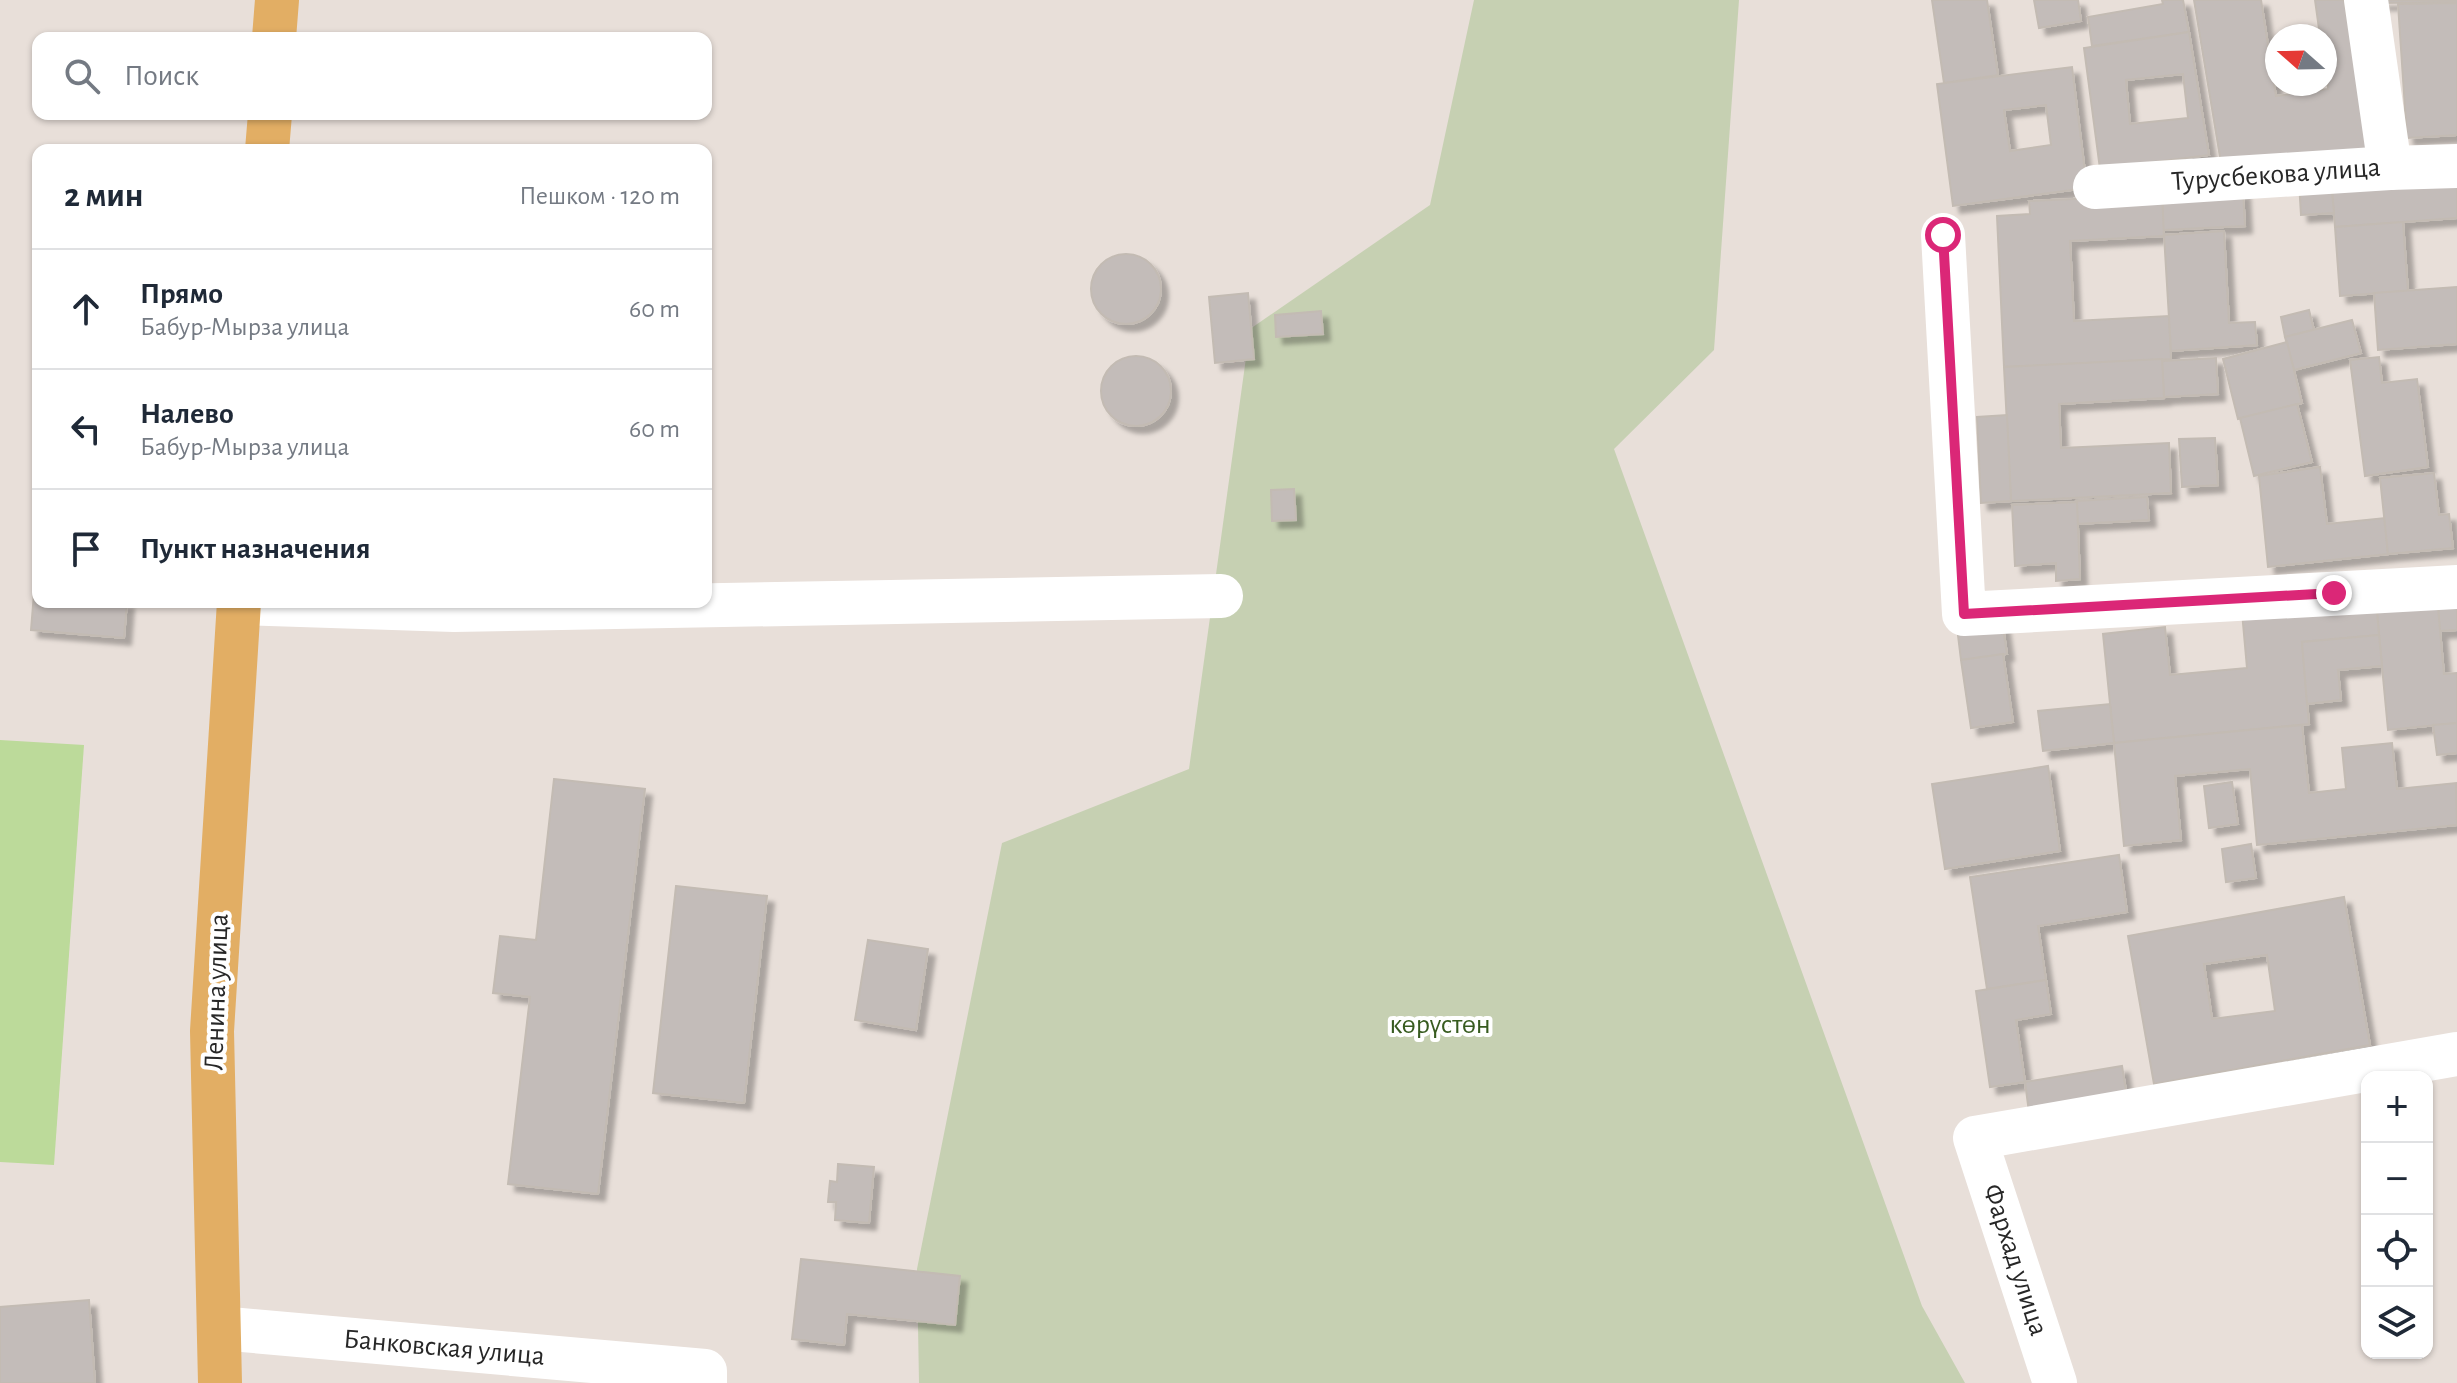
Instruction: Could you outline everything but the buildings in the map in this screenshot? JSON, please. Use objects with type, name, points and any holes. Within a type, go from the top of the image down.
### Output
[{"type":"main road","points":[[274,32],[277,0]]},
{"type":"main road","points":[[268,144],[270,120]]},
{"type":"main road","name":"Ленина улица","points":[[220,1383],[212,1031],[239,608]]},
{"type":"street","points":[[2366,0],[2390,168]]},
{"type":"street","name":"Турусбекова улица","points":[[2095,187],[2457,166]]},
{"type":"street","points":[[1943,235],[1964,614],[2457,587]]},
{"type":"street","points":[[712,605],[1221,596]]},
{"type":"street","points":[[393,608],[564,608]]},
{"type":"street","name":"Фархад улица","points":[[2055,1383],[1975,1138],[2457,1054]]},
{"type":"street","name":"Банковская улица","points":[[219,1328],[705,1371],[705,1383]]},
{"type":"green space","name":"көрүстөн","points":[[1474,0],[1739,0],[1714,350],[1614,449],[1922,1306],[1965,1383],[919,1383],[917,1269],[1002,843],[1189,769],[1250,329],[1430,205]]},
{"type":"green space","points":[[0,740],[84,745],[54,1165],[0,1162]]},
{"type":"route","points":[[1943,235],[1964,614],[2334,593]]}]
